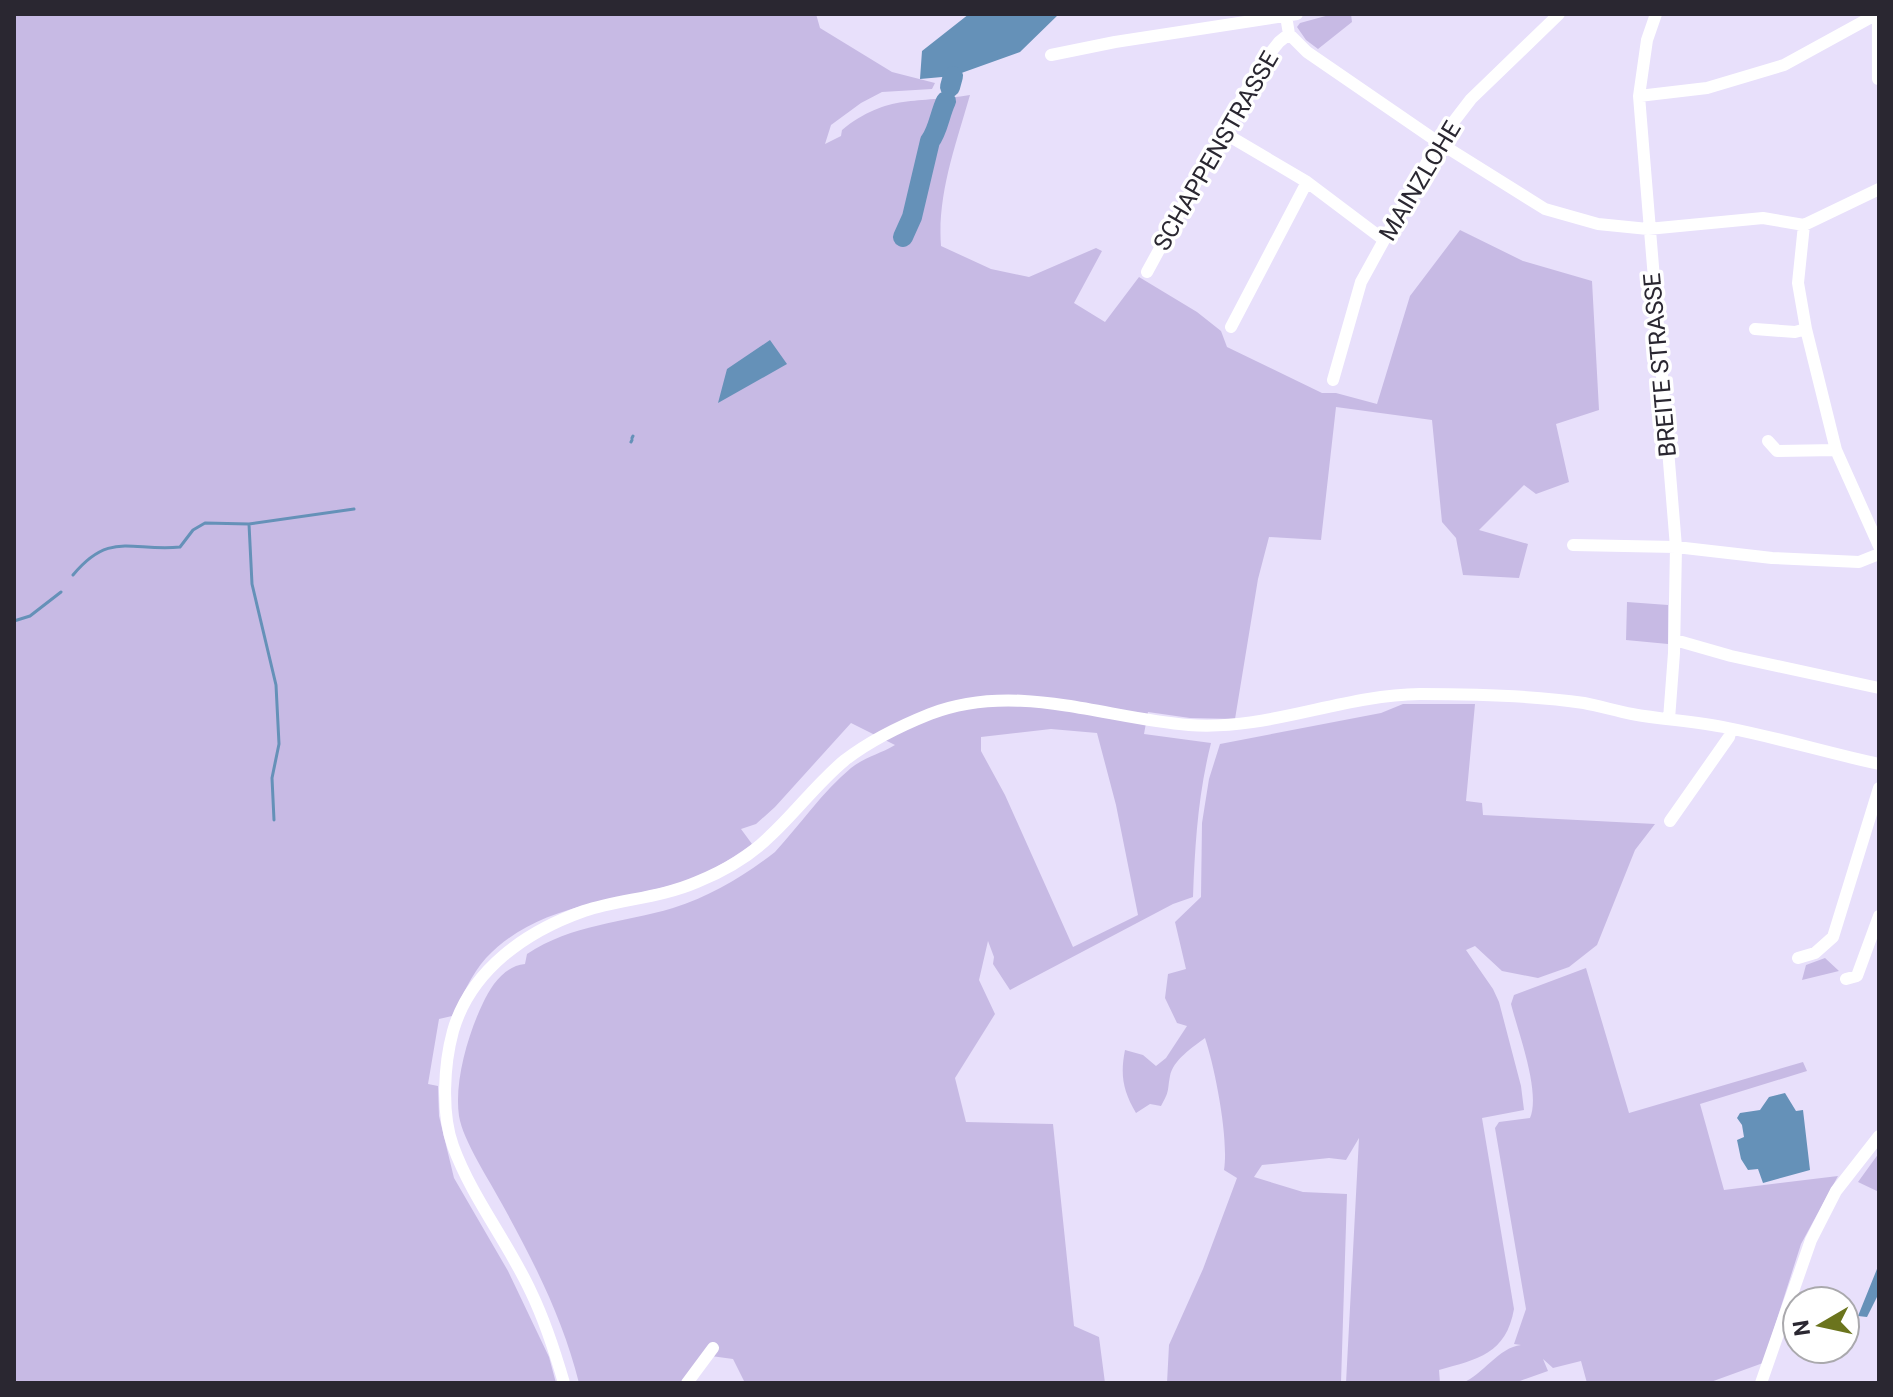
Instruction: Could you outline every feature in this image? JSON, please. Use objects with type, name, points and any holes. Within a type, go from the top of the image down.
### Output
[{"type":"street","name":"MAINZLOHE","points":[[1333,380],[1361,282],[1438,142],[1471,99],[1559,14]]},
{"type":"street","name":"BREITE STRASSE","points":[[1656,14],[1647,40],[1639,96],[1676,547],[1675,640],[1669,719]]},
{"type":"street","points":[[1639,96],[1707,88],[1784,65],[1878,14],[1878,79]]},
{"type":"street","points":[[1051,55],[1292,15],[1289,34],[1307,52],[1438,142],[1545,209],[1598,224],[1648,229],[1763,218],[1804,225],[1879,189]]},
{"type":"street","name":"SCHAPPENSTRASSE","points":[[1147,272],[1259,67],[1289,34]]},
{"type":"street","points":[[1224,133],[1307,182],[1384,240]]},
{"type":"street","points":[[1231,327],[1307,182]]},
{"type":"street","points":[[1804,225],[1798,283],[1806,329],[1836,450],[1879,546]]},
{"type":"street","points":[[1755,329],[1795,332],[1806,329]]},
{"type":"street","points":[[1768,441],[1777,451],[1836,450]]},
{"type":"street","points":[[1573,545],[1676,547],[1772,558],[1859,562],[1879,554]]},
{"type":"street","points":[[1675,640],[1731,656],[1879,688]]},
{"type":"street","points":[[564,1383],[531,1291],[452,1144],[447,1107],[447,1069],[454,1028],[471,994],[492,964],[528,935],[586,910],[672,893],[729,868],[770,837],[842,763],[876,739],[934,713],[965,704],[1002,700],[1058,703],[1189,725],[1223,725],[1263,722],[1382,697],[1415,694],[1587,704],[1731,729],[1879,764]]},
{"type":"street","points":[[1670,821],[1729,737],[1731,729]]},
{"type":"street","points":[[1798,958],[1815,953],[1833,937],[1879,788]]},
{"type":"street","points":[[1846,979],[1857,976],[1879,916]]},
{"type":"street","points":[[1761,1383],[1811,1240],[1836,1191],[1879,1136]]},
{"type":"street","points":[[687,1383],[713,1348]]},
{"type":"shaded area","points":[[14,14],[816,14],[820,28],[892,72],[935,83],[932,89],[882,92],[861,103],[831,125],[825,144],[841,136],[842,130],[874,110],[903,102],[970,95],[945,189],[941,246],[991,269],[1029,277],[1096,248],[1102,251],[1074,303],[1105,322],[1139,277],[1197,312],[1221,331],[1227,347],[1322,393],[1336,393],[1377,404],[1410,296],[1460,230],[1523,261],[1592,281],[1599,410],[1556,424],[1569,482],[1536,494],[1524,485],[1479,530],[1528,544],[1519,578],[1463,575],[1456,538],[1442,522],[1432,420],[1336,407],[1321,540],[1269,537],[1258,579],[1235,719],[1190,718],[1148,712],[1144,734],[1211,743],[1198,820],[1193,897],[1173,904],[1010,990],[993,964],[994,957],[988,941],[979,980],[995,1014],[955,1078],[966,1122],[1053,1124],[1074,1326],[1099,1337],[1105,1383],[745,1383],[733,1359],[711,1356],[688,1383],[579,1383],[565,1336],[546,1291],[466,1137],[458,1103],[467,1043],[477,1015],[499,978],[525,964],[527,954],[562,936],[701,898],[763,861],[775,852],[840,777],[862,761],[895,745],[851,723],[775,807],[756,824],[741,829],[752,844],[716,867],[686,881],[575,908],[528,926],[486,958],[452,1016],[439,1019],[428,1084],[438,1086],[439,1116],[454,1178],[508,1271],[549,1357],[556,1383],[14,1383]],"holes":[[[1051,729],[1097,733],[1116,805],[1138,915],[1073,947],[1005,795],[981,751],[981,737]]]},
{"type":"shaded area","points":[[1333,14],[1351,14],[1352,22],[1318,49],[1306,40],[1297,27],[1300,23]]},
{"type":"shaded area","points":[[1627,602],[1668,605],[1668,644],[1626,640]]},
{"type":"shaded area","points":[[1403,704],[1475,704],[1466,801],[1482,803],[1483,815],[1655,824],[1635,850],[1597,945],[1569,967],[1538,978],[1502,971],[1475,946],[1466,950],[1499,1002],[1521,1086],[1524,1110],[1482,1118],[1514,1309],[1510,1324],[1497,1345],[1488,1352],[1439,1370],[1440,1383],[1346,1383],[1359,1138],[1346,1160],[1329,1158],[1262,1165],[1254,1177],[1303,1192],[1347,1194],[1341,1383],[1167,1383],[1169,1345],[1203,1269],[1237,1178],[1224,1170],[1225,1141],[1220,1104],[1205,1038],[1175,1065],[1161,1106],[1150,1104],[1136,1113],[1125,1090],[1123,1067],[1125,1050],[1143,1055],[1156,1066],[1166,1058],[1187,1026],[1177,1023],[1165,998],[1168,974],[1186,969],[1175,922],[1201,897],[1202,823],[1209,779],[1220,744],[1381,713]]},
{"type":"shaded area","points":[[1825,958],[1839,971],[1802,980],[1806,965]]},
{"type":"shaded area","points":[[1586,968],[1629,1113],[1803,1062],[1807,1071],[1700,1104],[1724,1190],[1838,1176],[1801,1244],[1788,1285],[1781,1285],[1781,1307],[1763,1363],[1708,1383],[1587,1383],[1581,1361],[1553,1368],[1543,1359],[1548,1371],[1514,1383],[1462,1383],[1505,1351],[1521,1345],[1514,1344],[1526,1309],[1495,1128],[1499,1122],[1530,1118],[1533,1107],[1531,1078],[1511,1004],[1514,995]]},
{"type":"shaded area","points":[[1879,1153],[1879,1192],[1858,1182]]},
{"type":"water","points":[[969,14],[1059,14],[1020,52],[953,76],[920,79],[922,51]]},
{"type":"water","points":[[770,340],[787,364],[718,403],[727,369]]},
{"type":"water","points":[[1785,1093],[1796,1111],[1803,1110],[1810,1170],[1763,1183],[1758,1169],[1748,1170],[1741,1159],[1737,1140],[1744,1137],[1737,1118],[1740,1113],[1760,1110],[1769,1097]]},
{"type":"water","points":[[1879,1264],[1879,1293],[1867,1317],[1861,1316],[1861,1309]]},
{"type":"waterway","points":[[950,87],[953,76]]},
{"type":"waterway","points":[[903,237],[912,217],[930,141],[946,101]]},
{"type":"waterway","points":[[73,575],[86,561],[110,548],[180,547],[193,530],[205,523],[249,524],[354,509]]},
{"type":"waterway","points":[[249,524],[252,584],[276,685],[279,744],[272,778],[274,820]]},
{"type":"waterway","points":[[14,621],[30,616],[61,592]]}]
